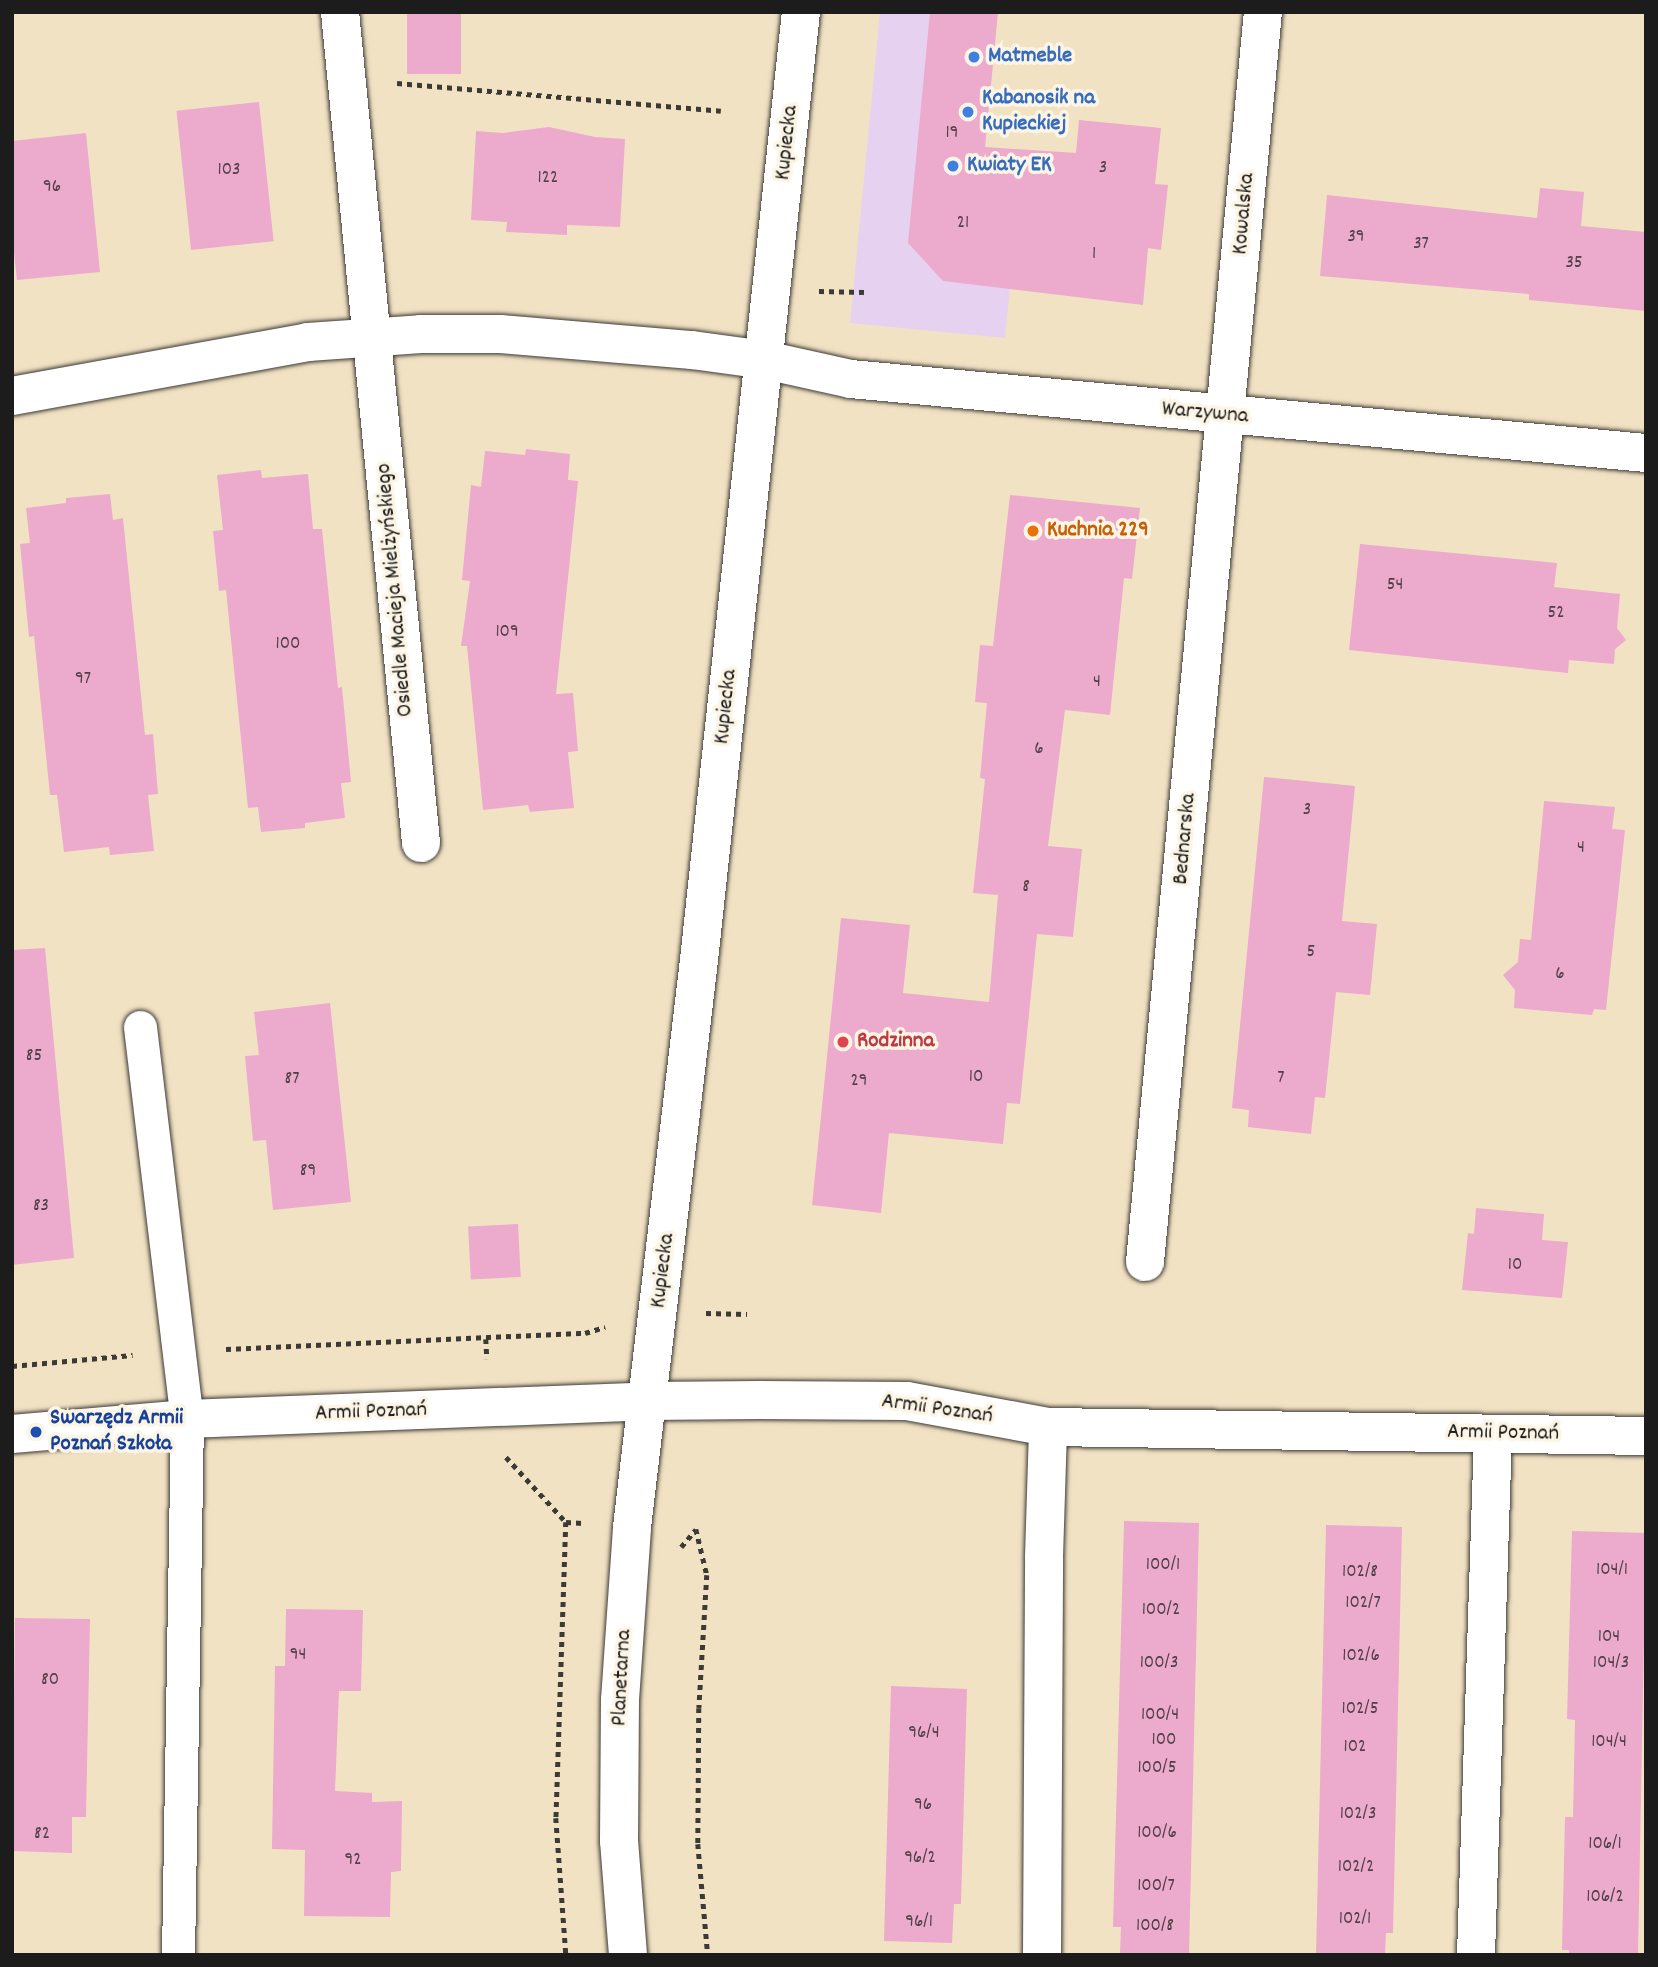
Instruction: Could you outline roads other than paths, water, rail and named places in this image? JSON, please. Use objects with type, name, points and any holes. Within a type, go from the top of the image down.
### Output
[{"type":"street","name":"Osiedle Macieja Mielżyńskiego","points":[[340,12],[421,843]]},
{"type":"street","name":"Kupiecka","points":[[646,1401],[659,1312],[801,12]]},
{"type":"street","name":"Kowalska","points":[[1226,416],[1263,12]]},
{"type":"street","points":[[12,396],[286,345],[372,337],[500,334],[692,350],[765,360]]},
{"type":"street","name":"Warzywna","points":[[765,360],[851,379],[1646,453]]},
{"type":"street","name":"Bednarska","points":[[1145,1262],[1226,416]]},
{"type":"street","name":"Armii Poznań","points":[[12,1434],[187,1419],[646,1401],[907,1401],[1048,1427],[1646,1436]]},
{"type":"street","name":"Planetarna","points":[[628,1955],[619,1841],[620,1700],[632,1527],[646,1401]]},
{"type":"street","points":[[1042,1955],[1044,1558],[1048,1427]]},
{"type":"street","points":[[1476,1955],[1493,1434]]},
{"type":"lane","points":[[140,1027],[187,1419],[178,1955]]},
{"type":"place","name":"Matmeble","points":[[974,57]]},
{"type":"place","name":"Kabanosik na Kupieckiej","points":[[968,112]]},
{"type":"place","name":"Kwiaty EK","points":[[953,166]]},
{"type":"place","name":"Kuchnia 229","points":[[1033,531]]},
{"type":"place","name":"Rodzinna","points":[[843,1042]]},
{"type":"place","name":"Swarzędz Armii Poznań Szkoła","points":[[36,1432]]}]
